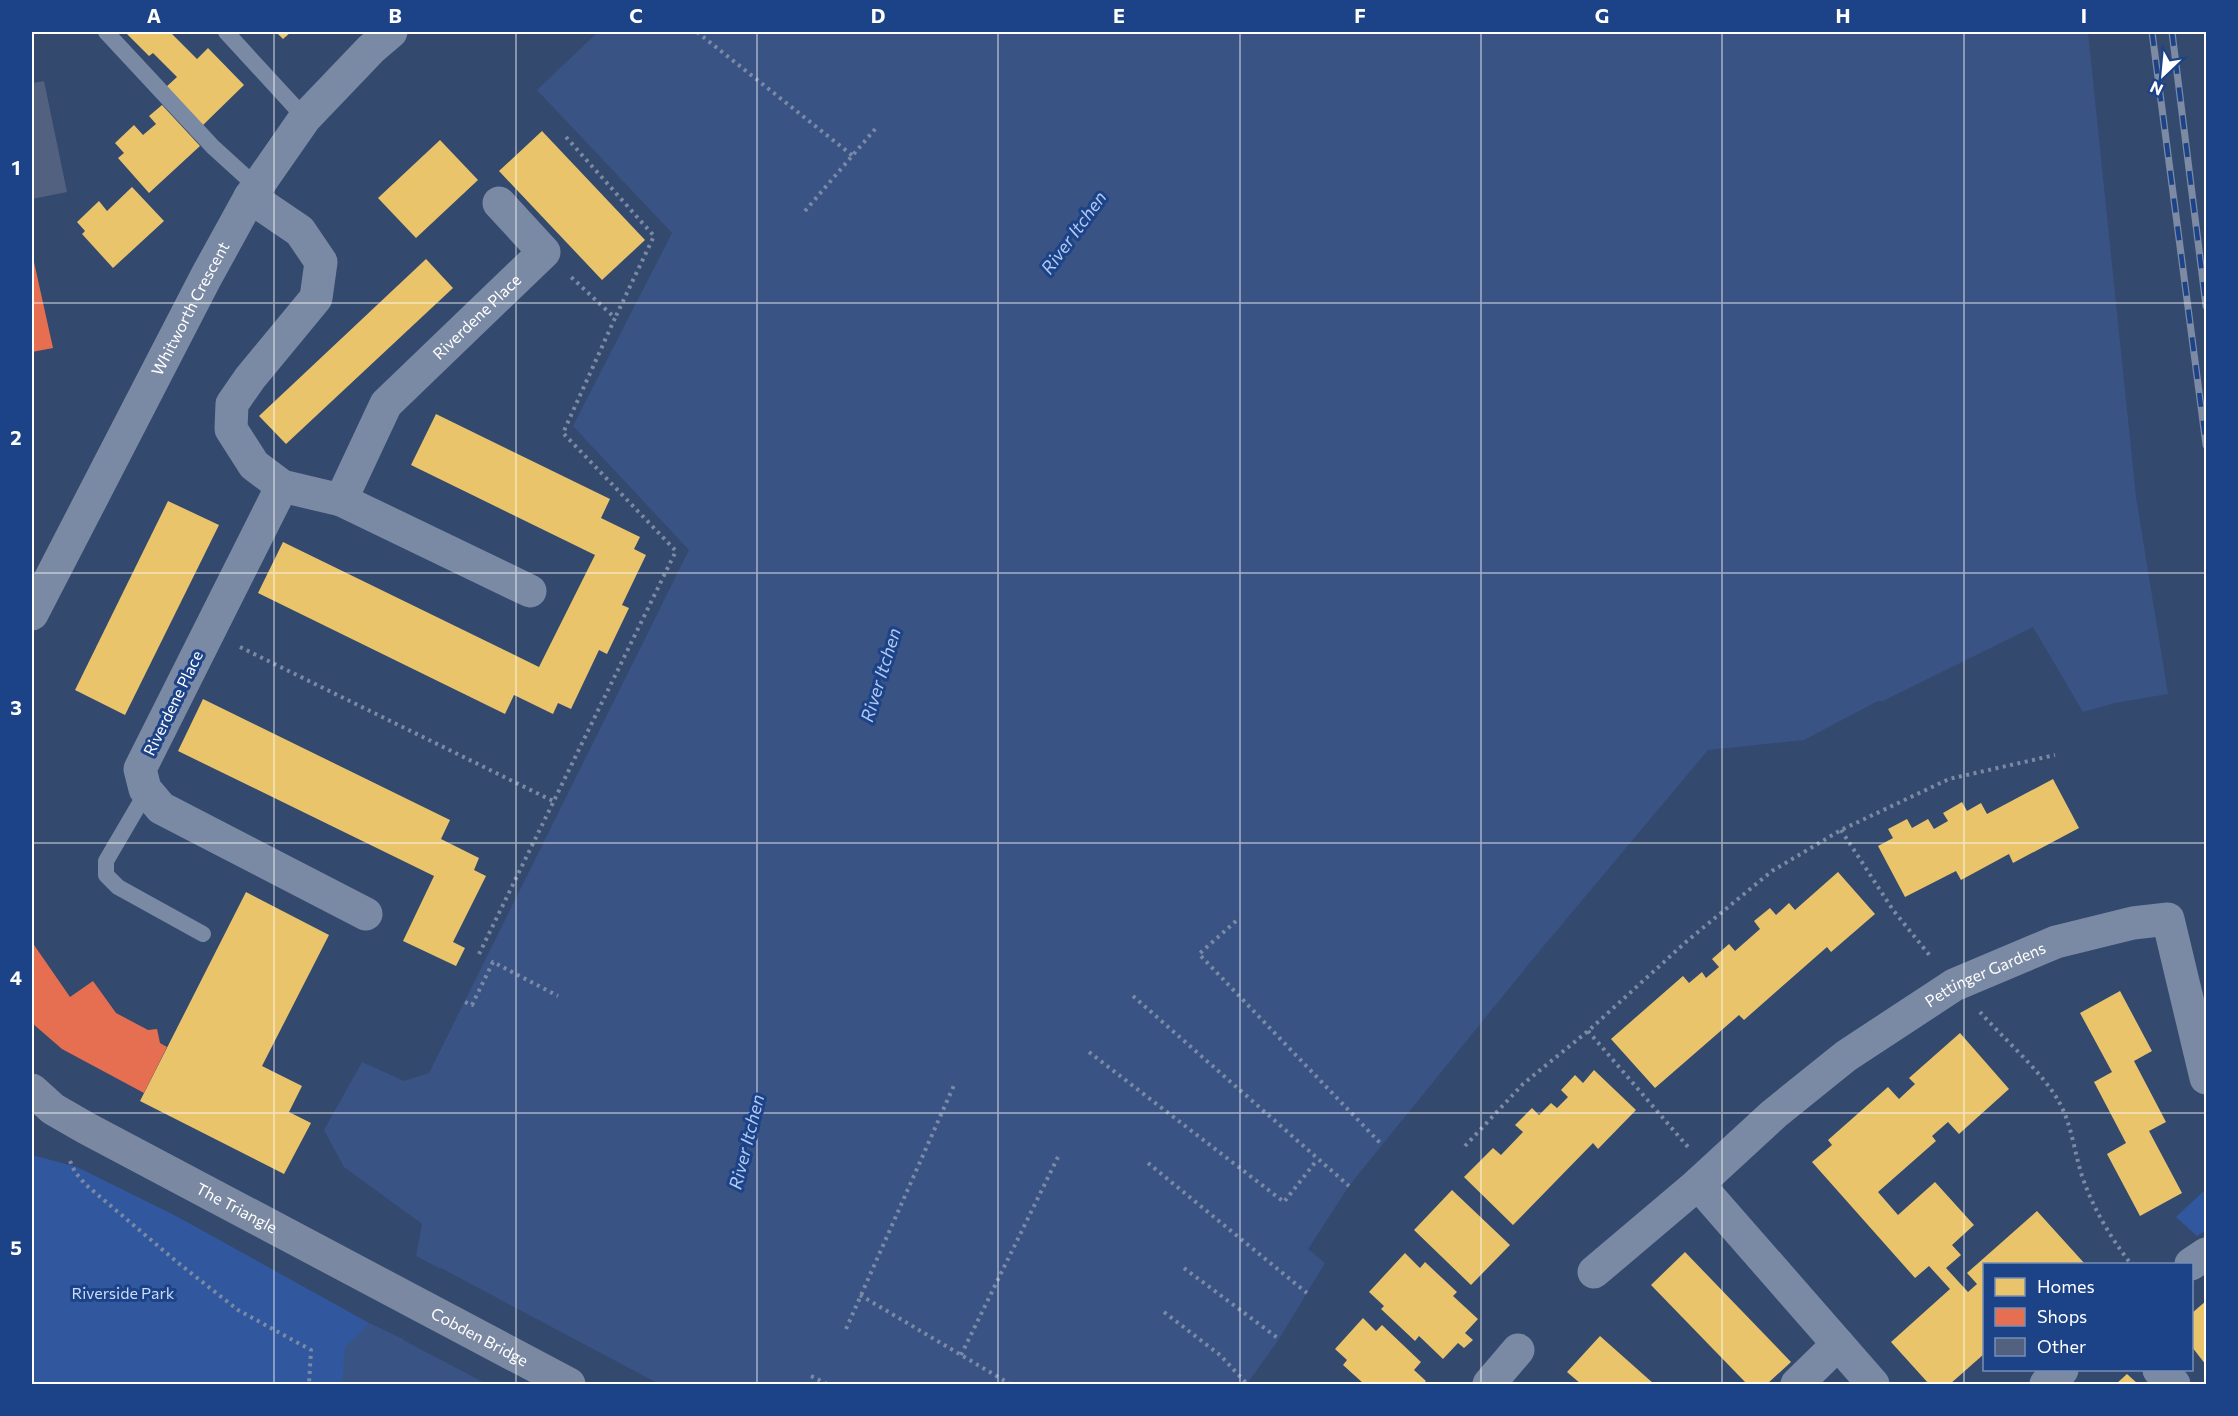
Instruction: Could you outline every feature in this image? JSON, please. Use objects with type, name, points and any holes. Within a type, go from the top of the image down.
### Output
[{"type":"main road","name":"The Triangle","points":[[39,1101],[421,1306]]},
{"type":"main road","name":"Cobden Bridge","points":[[421,1306],[569,1384]]},
{"type":"street","name":"Whitworth Crescent","points":[[32,614],[201,287],[254,192],[305,118],[371,49],[391,32]]},
{"type":"street","points":[[254,192],[300,231],[321,262],[316,298],[250,378],[232,404],[231,429],[254,465],[282,486],[341,500],[530,591]]},
{"type":"street","points":[[499,203],[544,252]]},
{"type":"street","name":"Riverdene Place","points":[[341,500],[386,404],[544,252]]},
{"type":"street","name":"Riverdene Place","points":[[147,791],[140,769],[282,486]]},
{"type":"street","points":[[147,791],[161,808],[366,914]]},
{"type":"street","name":"Pettinger Gardens","points":[[1594,1272],[1704,1178],[1774,1114],[1846,1056],[1954,985],[2056,942],[2133,923],[2168,919],[2206,1078]]},
{"type":"street","points":[[1704,1178],[1873,1384]]},
{"type":"street","points":[[2192,1263],[2206,1254]]},
{"type":"street","points":[[1797,1384],[1838,1344]]},
{"type":"street","points":[[1489,1384],[1518,1350]]},
{"type":"street","points":[[2046,1384],[2061,1371]]},
{"type":"street","points":[[2160,1371],[2174,1384]]},
{"type":"lane","points":[[106,32],[254,192]]},
{"type":"lane","points":[[226,32],[305,118]]},
{"type":"lane","points":[[147,791],[106,861],[106,875],[118,887],[203,934]]},
{"type":"path","points":[[697,32],[853,156]]},
{"type":"path","points":[[805,211],[876,128]]},
{"type":"path","points":[[479,954],[676,551],[563,433],[654,236],[566,137]]},
{"type":"path","points":[[544,252],[615,318]]},
{"type":"path","points":[[208,631],[555,802]]},
{"type":"path","points":[[1465,1146],[1523,1084],[1588,1031],[1687,941],[1772,871],[1841,830],[1949,779],[2055,755]]},
{"type":"path","points":[[1841,830],[1893,910],[1954,985],[2059,1100],[2069,1124],[2082,1175],[2094,1207],[2129,1263]]},
{"type":"path","points":[[1236,921],[1199,954],[1382,1145]]},
{"type":"path","points":[[465,1002],[472,1005],[493,962],[558,996]]},
{"type":"path","points":[[1133,996],[1349,1186]]},
{"type":"path","points":[[1588,1031],[1704,1178]]},
{"type":"path","points":[[1089,1052],[1284,1202],[1317,1160]]},
{"type":"path","points":[[846,1329],[955,1083]]},
{"type":"path","points":[[961,1356],[1058,1157]]},
{"type":"path","points":[[70,1160],[75,1172],[85,1184],[238,1310],[311,1350],[309,1384]]},
{"type":"path","points":[[1148,1163],[1308,1293]]},
{"type":"path","points":[[1184,1268],[1279,1339]]},
{"type":"path","points":[[860,1295],[1010,1384]]},
{"type":"path","points":[[1164,1312],[1220,1355],[1247,1384]]},
{"type":"path","points":[[811,1376],[827,1384]]},
{"type":"green space","name":"Riverside Park","points":[[32,1155],[77,1167],[176,1216],[369,1323],[487,1384],[32,1384]]},
{"type":"green space","points":[[2206,1189],[2206,1230],[2197,1236],[2176,1217]]},
{"type":"water","name":"River Itchen","points":[[598,32],[2088,32],[2136,497],[2168,694],[2115,703],[2083,712],[2033,627],[1883,701],[1878,701],[1804,740],[1708,750],[1532,960],[1349,1186],[1308,1249],[1325,1263],[1279,1339],[1247,1384],[342,1384],[345,1347],[369,1323],[403,1339],[441,1269],[416,1256],[422,1224],[344,1167],[324,1130],[362,1062],[404,1081],[429,1073],[689,550],[573,426],[672,233],[537,90]]},
{"type":"pier","points":[[441,1268],[659,1384],[487,1384],[403,1340]]},
{"type":"building: Homes","points":[[125,32],[174,32],[172,34],[197,59],[208,48],[244,85],[202,126],[165,88],[177,77],[153,53],[149,56]]},
{"type":"building: Homes","points":[[276,32],[291,32],[283,39]]},
{"type":"building: Homes","points":[[162,105],[200,146],[149,193],[118,158],[124,153],[115,143],[134,125],[143,135],[156,124],[149,116]]},
{"type":"building: Homes","points":[[542,131],[645,240],[602,280],[499,171]]},
{"type":"building: Homes","points":[[440,140],[478,180],[416,238],[378,198]]},
{"type":"building: Homes","points":[[132,187],[164,221],[113,268],[82,234],[85,231],[77,222],[99,201],[107,211]]},
{"type":"building: Homes","points":[[426,259],[453,288],[286,444],[259,416]]},
{"type":"building: Homes","points":[[436,414],[610,499],[601,518],[640,537],[634,549],[646,555],[622,605],[629,608],[607,654],[599,650],[571,709],[558,703],[553,714],[514,695],[505,714],[258,593],[283,542],[539,667],[595,555],[411,465]]},
{"type":"building: Homes","points":[[168,501],[219,525],[125,715],[75,690]]},
{"type":"building: Homes","points":[[203,699],[450,820],[441,839],[479,858],[474,870],[486,876],[453,942],[465,948],[456,966],[403,941],[434,876],[178,751]]},
{"type":"building: Homes","points":[[2053,779],[2079,828],[2013,863],[2009,854],[1961,880],[1956,871],[1905,897],[1878,846],[1893,838],[1888,829],[1907,819],[1912,828],[1928,819],[1934,829],[1948,821],[1943,813],[1962,802],[1967,811],[1981,803],[1987,814]]},
{"type":"building: Homes","points":[[1838,872],[1875,914],[1831,952],[1827,947],[1744,1020],[1739,1015],[1655,1088],[1611,1039],[1683,976],[1689,983],[1702,972],[1706,978],[1719,967],[1712,959],[1729,944],[1735,951],[1760,929],[1754,921],[1770,908],[1776,915],[1789,903],[1795,910]]},
{"type":"building: Homes","points":[[246,892],[329,935],[262,1066],[302,1086],[289,1112],[311,1123],[284,1174],[140,1101]]},
{"type":"building: Homes","points":[[2120,991],[2152,1051],[2134,1061],[2166,1122],[2149,1131],[2182,1193],[2140,1216],[2107,1154],[2126,1143],[2094,1082],[2112,1072],[2080,1013]]},
{"type":"building: Homes","points":[[1960,1033],[2009,1089],[1959,1134],[1948,1122],[1932,1136],[1936,1141],[1878,1192],[1898,1215],[1935,1182],[1974,1225],[1952,1245],[1961,1255],[1946,1268],[1968,1292],[1977,1284],[1967,1273],[2037,1211],[2084,1263],[1983,1263],[1983,1355],[1950,1384],[1929,1384],[1891,1342],[1950,1289],[1929,1266],[1915,1278],[1812,1162],[1832,1145],[1828,1140],[1888,1087],[1899,1099],[1915,1084],[1909,1078]]},
{"type":"building: Homes","points":[[1594,1070],[1636,1110],[1598,1149],[1593,1143],[1513,1225],[1464,1177],[1493,1148],[1501,1155],[1523,1132],[1515,1125],[1532,1108],[1539,1115],[1551,1103],[1557,1108],[1568,1097],[1561,1090],[1575,1075],[1583,1083]]},
{"type":"building: Homes","points":[[1452,1190],[1510,1245],[1471,1285],[1414,1230]]},
{"type":"building: Homes","points":[[1685,1252],[1791,1362],[1767,1384],[1747,1384],[1651,1285]]},
{"type":"building: Homes","points":[[1405,1253],[1420,1268],[1425,1262],[1457,1292],[1453,1296],[1478,1319],[1465,1333],[1473,1340],[1464,1348],[1458,1343],[1443,1359],[1419,1336],[1415,1341],[1381,1309],[1384,1306],[1369,1292]]},
{"type":"building: Homes","points":[[2206,1301],[2206,1365],[2193,1348],[2193,1312]]},
{"type":"building: Homes","points":[[1363,1318],[1376,1331],[1382,1325],[1421,1362],[1414,1370],[1426,1381],[1423,1384],[1364,1384],[1343,1365],[1347,1360],[1335,1349]]},
{"type":"building: Homes","points":[[1600,1336],[1654,1384],[1581,1384],[1567,1372]]},
{"type":"building: Homes","points":[[2127,1374],[2138,1384],[2116,1384]]},
{"type":"building: Shops","points":[[32,253],[53,348],[32,352]]},
{"type":"building: Shops","points":[[32,942],[70,997],[93,981],[116,1013],[148,1030],[157,1029],[160,1043],[167,1047],[144,1093],[62,1049],[32,1023]]},
{"type":"building: Other","points":[[44,81],[67,192],[32,199],[32,83]]},
{"type":"railway","points":[[2152,32],[2206,445]]},
{"type":"railway","points":[[2172,32],[2206,306]]}]
